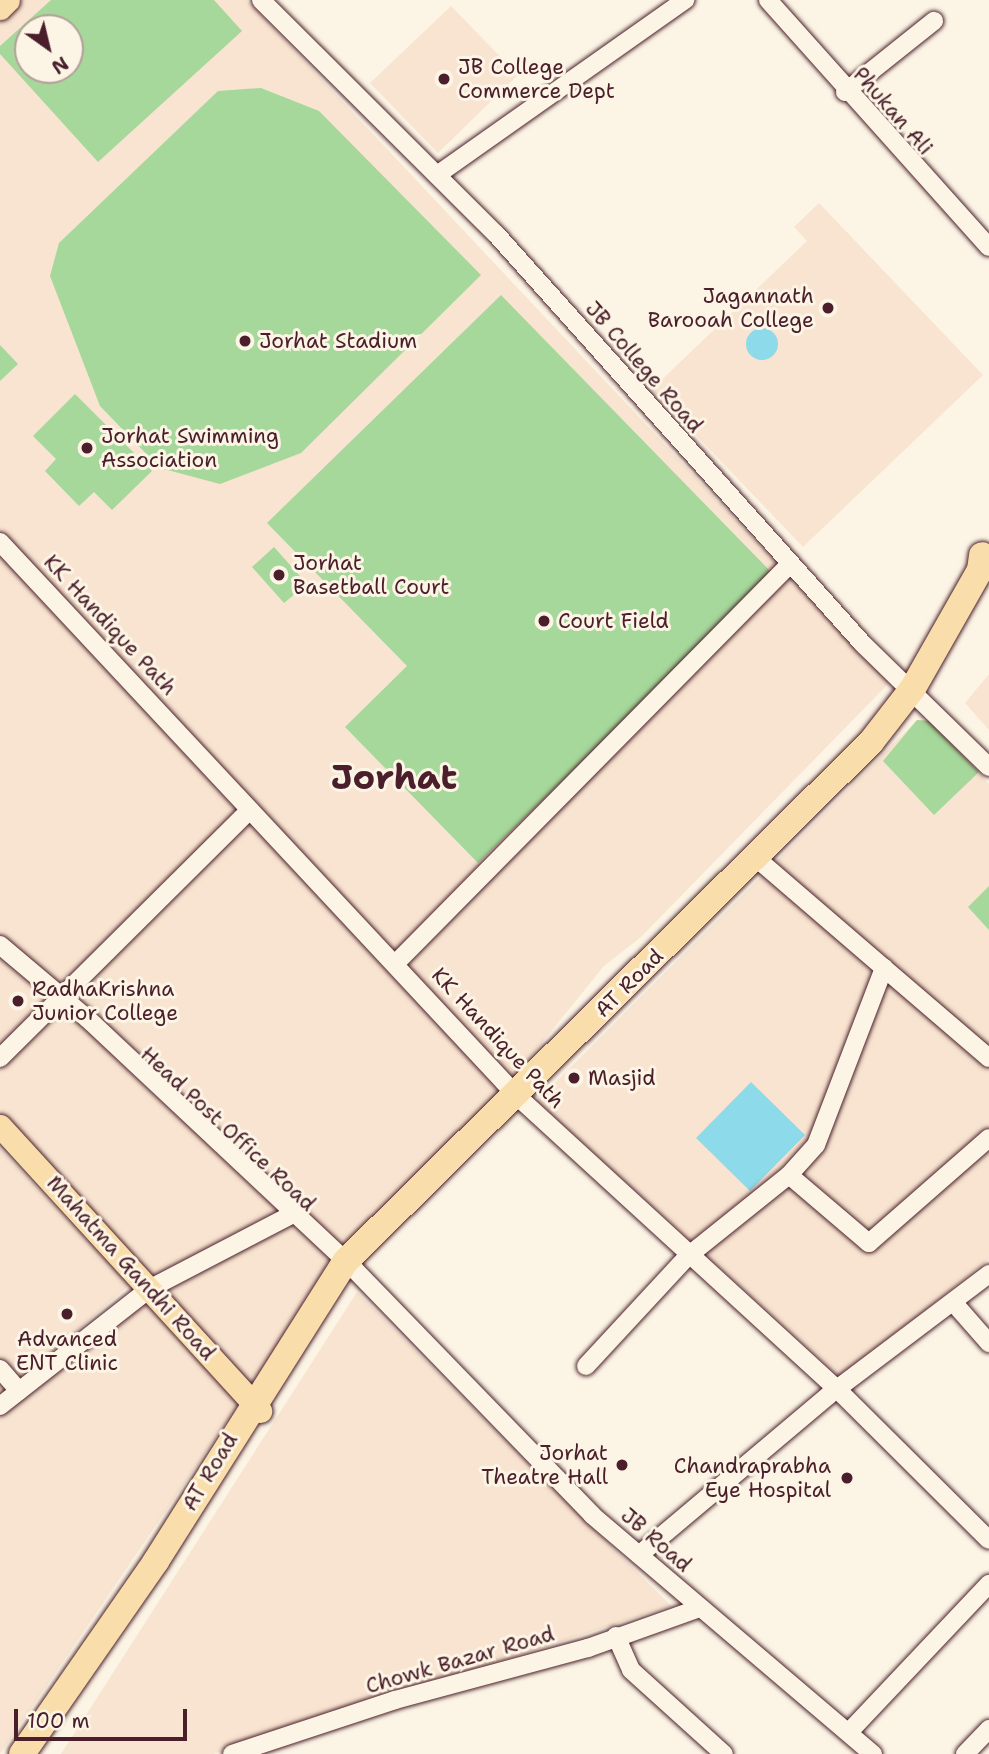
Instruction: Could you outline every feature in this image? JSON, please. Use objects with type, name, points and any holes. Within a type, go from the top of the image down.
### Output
[{"type":"highway","name":"AT Road","points":[[22,1754],[156,1562],[348,1268],[409,1201],[756,858],[846,761],[847,750],[909,685],[985,549]]},
{"type":"highway","name":"AT Road","points":[[35,1754],[165,1567],[256,1407]]},
{"type":"main road","points":[[0,8],[8,0]]},
{"type":"main road","name":"Mahatma Gandhi Road","points":[[0,1125],[256,1407]]},
{"type":"street","name":"JB College Road","points":[[261,0],[437,175],[790,564],[989,768]]},
{"type":"street","points":[[437,175],[685,0]]},
{"type":"street","name":"Phukan Ali","points":[[768,0],[845,92],[989,247]]},
{"type":"street","points":[[845,92],[934,21]]},
{"type":"street","name":"KK Handique Path","points":[[0,542],[396,963],[517,1096],[834,1390],[989,1540]]},
{"type":"street","points":[[396,963],[790,564]]},
{"type":"street","points":[[0,1058],[61,1001],[250,810]]},
{"type":"street","points":[[756,858],[989,1058]]},
{"type":"street","name":"Head Post Office Road","points":[[0,945],[79,1015],[348,1268]]},
{"type":"street","points":[[586,1366],[688,1256],[789,1175],[824,1130],[884,968]]},
{"type":"street","points":[[789,1175],[869,1243],[989,1138]]},
{"type":"street","points":[[0,1406],[149,1289],[291,1214]]},
{"type":"street","points":[[639,1555],[834,1390],[989,1264]]},
{"type":"street","name":"JB Road","points":[[348,1268],[639,1555],[873,1754]]},
{"type":"street","points":[[834,1390],[989,1274]]},
{"type":"street","points":[[953,1302],[989,1343]]},
{"type":"street","points":[[0,1369],[19,1391]]},
{"type":"street","points":[[849,1732],[989,1584]]},
{"type":"street","name":"Chowk Bazar Road","points":[[232,1754],[700,1608]]},
{"type":"street","points":[[616,1636],[631,1670],[720,1753]]},
{"type":"street","points":[[965,1754],[989,1729]]},
{"type":"shaded area","points":[[19,0],[247,0],[889,683],[641,937],[604,966],[519,1071],[333,1272],[256,1388],[238,1378],[0,1113],[0,18]]},
{"type":"shaded area","name":"JB College Commerce Dept","points":[[451,6],[518,75],[438,153],[370,83]]},
{"type":"shaded area","name":"Jagannath Barooah College","points":[[819,203],[983,375],[803,547],[652,389],[807,241],[794,227]]},
{"type":"shaded area","points":[[989,674],[989,730],[965,703]]},
{"type":"shaded area","points":[[917,720],[929,721],[989,784],[989,1259],[841,1378],[537,1101]]},
{"type":"shaded area","points":[[0,1148],[129,1285],[0,1398]]},
{"type":"shaded area","points":[[357,1292],[671,1606],[214,1754],[61,1754]]},
{"type":"shaded area","points":[[143,1299],[240,1402],[0,1754],[0,1416]]},
{"type":"green space","points":[[51,0],[214,0],[242,31],[98,162],[27,84],[84,84],[84,14],[35,14]]},
{"type":"green space","points":[[14,33],[14,69],[0,54],[0,46]]},
{"type":"green space","name":"Jorhat Stadium","points":[[261,88],[319,111],[481,275],[301,453],[220,484],[160,468],[100,406],[50,276],[59,243],[218,91]]},
{"type":"green space","name":"Court Field","points":[[501,295],[774,575],[478,863],[345,727],[407,666],[267,523]]},
{"type":"green space","points":[[0,345],[18,364],[0,381]]},
{"type":"green space","name":"Jorhat Swimming Association","points":[[75,394],[152,471],[112,510],[94,492],[79,506],[45,471],[56,459],[33,436]]},
{"type":"green space","name":"Jorhat Basetball Court","points":[[274,547],[307,584],[284,603],[252,567]]},
{"type":"green space","points":[[917,720],[929,721],[979,772],[934,815],[883,761]]},
{"type":"green space","points":[[989,886],[989,930],[968,907]]},
{"type":"water","points":[[762,328],[773,333],[778,344],[773,355],[762,360],[751,355],[746,344],[751,333]]},
{"type":"water","points":[[751,1082],[805,1135],[750,1191],[696,1138]]},
{"type":"place","name":"JB College Commerce Dept","points":[[444,79]]},
{"type":"place","name":"Jagannath Barooah College","points":[[828,308]]},
{"type":"place","name":"Jorhat Stadium","points":[[245,341]]},
{"type":"place","name":"Jorhat Swimming Association","points":[[87,448]]},
{"type":"place","name":"Jorhat Basetball Court","points":[[279,575]]},
{"type":"place","name":"Court Field","points":[[544,621]]},
{"type":"place","name":"RadhaKrishna Junior College","points":[[18,1001]]},
{"type":"place","name":"Masjid","points":[[574,1078]]},
{"type":"place","name":"Advanced ENT Clinic","points":[[67,1314]]},
{"type":"place","name":"Jorhat Theatre Hall","points":[[622,1465]]},
{"type":"place","name":"Chandraprabha Eye Hospital","points":[[847,1478]]},
{"type":"district","name":"Jorhat","points":[[394,777]]}]
